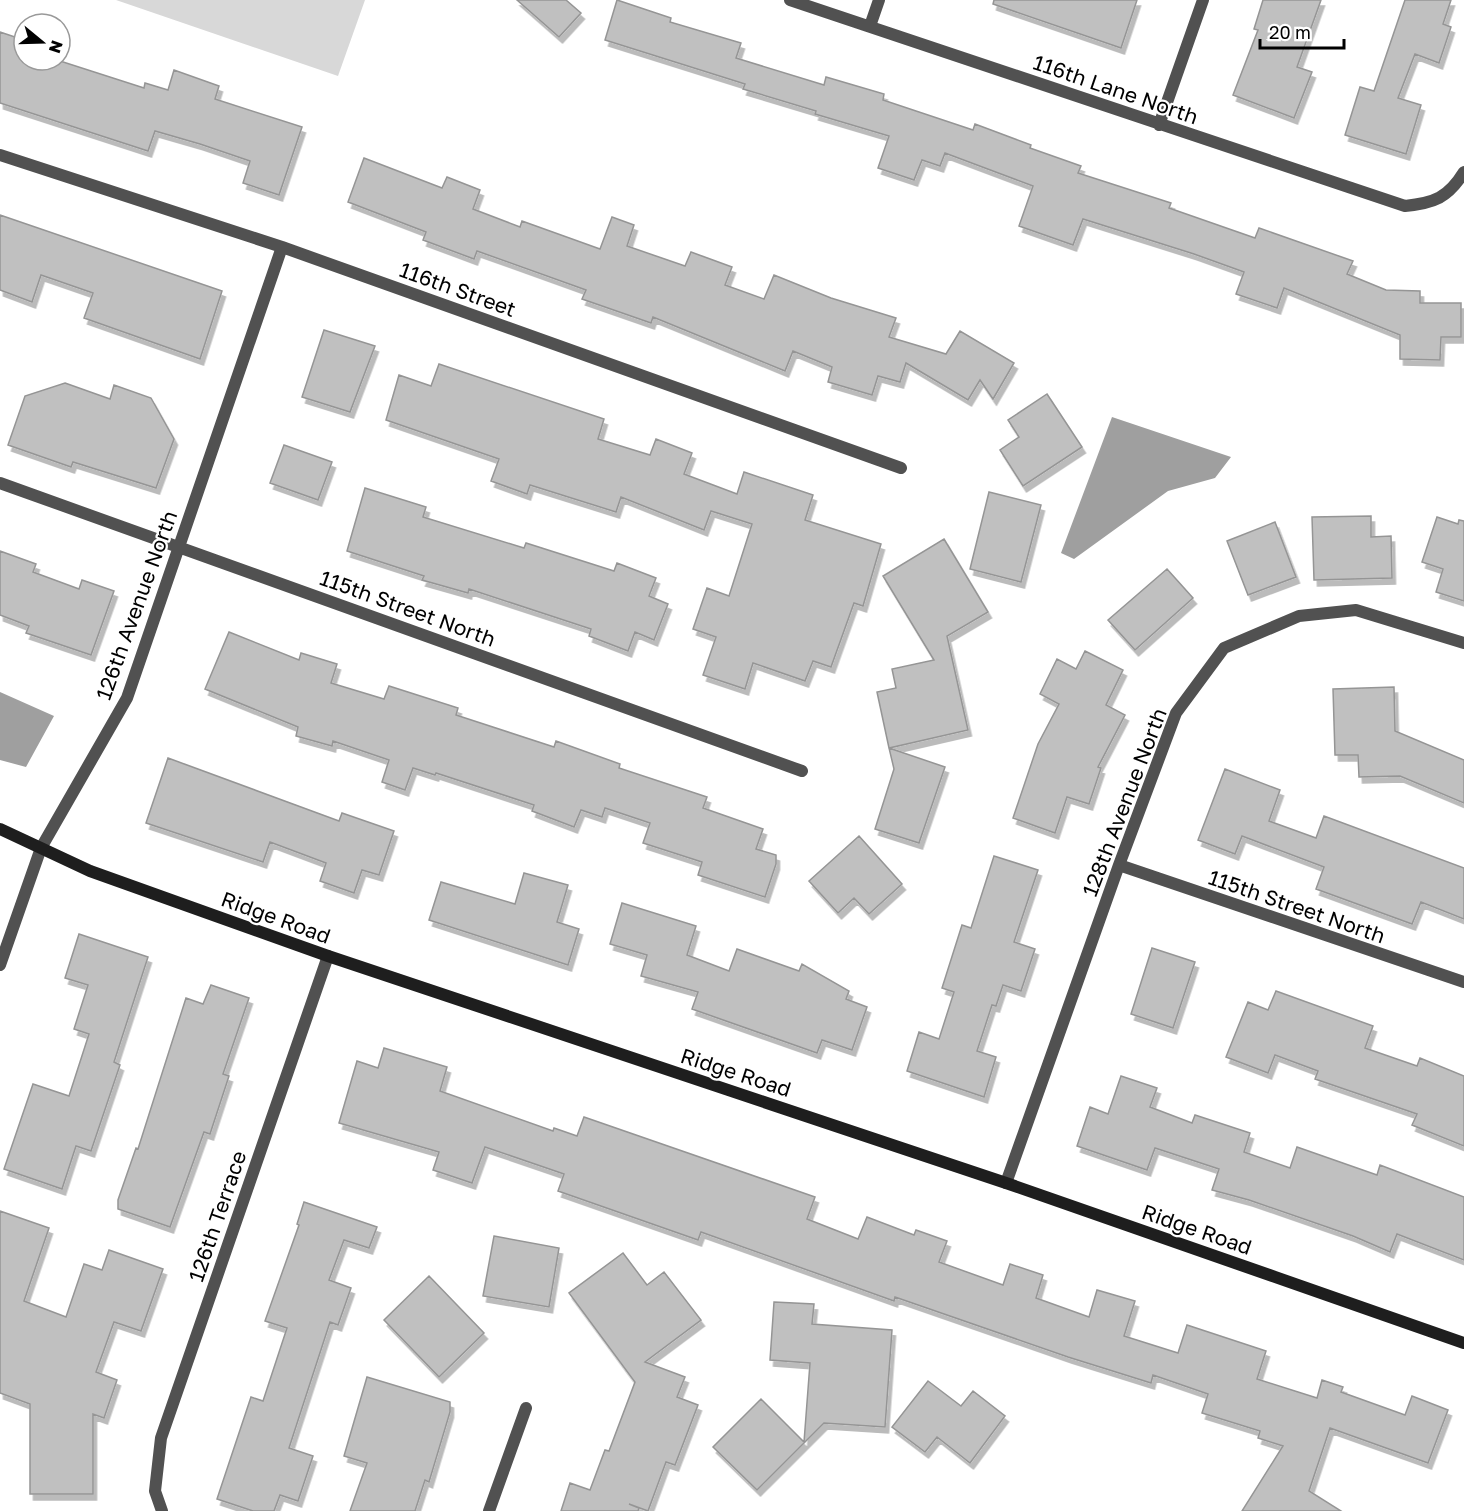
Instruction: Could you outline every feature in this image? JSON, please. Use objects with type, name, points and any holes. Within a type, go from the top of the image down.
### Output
[{"type":"street","name":"116th Lane North","points":[[790,0],[1405,206],[1431,203],[1454,188],[1464,172]]},
{"type":"street","points":[[870,26],[879,0]]},
{"type":"street","points":[[1159,125],[1203,0]]},
{"type":"street","name":"116th Street","points":[[0,154],[282,247],[901,468]]},
{"type":"street","name":"126th Avenue North","points":[[0,965],[41,848],[126,698],[282,247]]},
{"type":"street","name":"115th Street North","points":[[0,483],[802,771]]},
{"type":"street","name":"128th Avenue North","points":[[1006,1183],[1119,865],[1176,713],[1224,648],[1299,616],[1356,610],[1464,643]]},
{"type":"street","name":"Ridge Road","points":[[0,829],[90,871],[328,956],[1006,1183],[1464,1343]]},
{"type":"street","name":"115th Street North","points":[[1119,865],[1464,982]]},
{"type":"street","name":"126th Terrace","points":[[162,1511],[155,1491],[161,1438],[328,956]]},
{"type":"street","points":[[489,1511],[526,1408]]},
{"type":"shaded area","points":[[116,0],[365,0],[338,76]]},
{"type":"shaded area","points":[[1112,417],[1231,457],[1215,478],[1168,491],[1074,559],[1061,553]]},
{"type":"shaded area","points":[[0,692],[54,716],[26,767],[0,760]]},
{"type":"building","points":[[517,0],[566,0],[581,13],[559,37]]},
{"type":"building","points":[[617,0],[671,18],[670,22],[741,43],[736,58],[824,85],[826,77],[884,94],[883,100],[973,130],[975,124],[1031,145],[1030,148],[1081,166],[1078,173],[1171,203],[1169,208],[1255,238],[1259,228],[1353,261],[1347,274],[1386,290],[1420,291],[1420,303],[1461,303],[1461,337],[1441,337],[1440,360],[1400,359],[1400,335],[1284,288],[1277,308],[1236,294],[1244,272],[1194,254],[1083,219],[1073,245],[1019,226],[1033,186],[945,153],[940,166],[922,160],[914,180],[878,168],[889,136],[743,89],[745,84],[605,40]]},
{"type":"building","points":[[994,0],[1137,0],[1121,48],[993,4]]},
{"type":"building","points":[[1263,0],[1321,0],[1297,67],[1312,72],[1294,118],[1233,95],[1258,30],[1254,29]]},
{"type":"building","points":[[1405,0],[1451,0],[1443,24],[1451,27],[1439,63],[1415,54],[1398,98],[1421,105],[1406,154],[1345,135],[1360,87],[1374,91]]},
{"type":"building","points":[[0,32],[12,36],[12,72],[72,72],[72,65],[144,88],[145,83],[168,90],[174,70],[219,86],[215,99],[302,127],[279,195],[243,183],[250,161],[200,144],[155,131],[148,151],[0,103]]},
{"type":"building","points":[[364,158],[442,188],[447,177],[480,190],[473,209],[520,227],[522,221],[600,249],[612,217],[634,225],[627,246],[685,266],[691,252],[732,267],[725,285],[764,299],[774,275],[831,298],[896,318],[889,337],[946,354],[960,331],[1014,363],[993,399],[980,380],[968,400],[906,363],[900,382],[878,376],[872,395],[828,382],[832,367],[793,351],[785,371],[653,317],[651,323],[582,299],[586,290],[477,251],[474,259],[423,240],[426,232],[348,202]]},
{"type":"building","points":[[0,215],[222,291],[200,359],[84,318],[93,293],[41,275],[32,302],[0,290]]},
{"type":"building","points":[[324,330],[375,346],[350,412],[302,397]]},
{"type":"building","points":[[439,364],[604,419],[598,439],[650,455],[656,439],[692,453],[684,474],[737,494],[744,472],[813,495],[805,520],[881,544],[863,606],[854,603],[831,667],[813,661],[805,681],[753,663],[745,689],[703,675],[716,637],[693,629],[707,588],[729,596],[752,524],[711,511],[704,530],[621,497],[616,512],[530,485],[527,494],[491,481],[499,459],[386,420],[399,375],[431,386]]},
{"type":"building","points":[[65,383],[110,399],[114,385],[151,398],[174,439],[156,488],[73,462],[71,467],[8,445],[25,396]]},
{"type":"building","points":[[1047,394],[1082,447],[1023,486],[1000,450],[1019,437],[1008,420]]},
{"type":"building","points":[[284,445],[332,462],[318,500],[270,483]]},
{"type":"building","points":[[365,488],[426,507],[423,517],[524,548],[526,543],[614,571],[617,563],[656,578],[649,596],[668,604],[654,640],[635,632],[628,651],[589,636],[591,629],[469,589],[468,593],[422,580],[424,576],[347,551]]},
{"type":"building","points":[[989,492],[1041,505],[1021,582],[970,569]]},
{"type":"building","points":[[1371,516],[1371,537],[1391,536],[1392,578],[1314,580],[1312,517]]},
{"type":"building","points":[[1437,517],[1458,524],[1459,520],[1464,521],[1464,601],[1436,592],[1443,569],[1422,562]]},
{"type":"building","points":[[1275,522],[1296,577],[1248,595],[1227,541]]},
{"type":"building","points":[[944,539],[988,612],[947,636],[968,730],[889,748],[877,692],[896,688],[892,669],[934,660],[883,576]]},
{"type":"building","points":[[0,551],[36,564],[33,572],[79,589],[82,580],[114,591],[91,655],[26,633],[29,626],[0,615]]},
{"type":"building","points":[[1167,569],[1193,598],[1135,650],[1108,620]]},
{"type":"building","points":[[229,632],[299,660],[301,653],[337,664],[331,683],[384,699],[389,686],[458,708],[456,715],[554,747],[556,741],[620,764],[619,768],[707,797],[703,808],[763,829],[756,849],[776,855],[776,864],[765,897],[698,875],[702,862],[643,843],[650,823],[605,808],[602,817],[581,810],[574,827],[532,811],[534,805],[436,773],[435,775],[413,768],[405,790],[382,782],[389,760],[333,741],[332,746],[296,736],[298,727],[205,689]]},
{"type":"building","points":[[1085,651],[1123,670],[1106,705],[1125,715],[1098,767],[1101,768],[1089,804],[1067,797],[1055,833],[1013,818],[1038,744],[1059,704],[1040,694],[1057,659],[1076,669]]},
{"type":"building","points":[[1394,687],[1395,731],[1464,760],[1464,803],[1400,776],[1359,777],[1358,755],[1335,755],[1333,689]]},
{"type":"building","points":[[889,748],[945,767],[919,843],[875,829],[894,769]]},
{"type":"building","points":[[168,758],[339,821],[342,813],[394,831],[379,875],[362,870],[354,893],[320,881],[326,863],[270,842],[263,862],[146,823]]},
{"type":"building","points":[[1225,769],[1280,790],[1269,821],[1316,838],[1324,816],[1464,868],[1464,919],[1421,902],[1412,924],[1316,889],[1324,867],[1242,836],[1235,854],[1198,840]]},
{"type":"building","points":[[859,836],[902,884],[869,914],[854,898],[838,913],[809,881]]},
{"type":"building","points":[[994,856],[1038,870],[1014,942],[1035,949],[1021,991],[1003,985],[996,1006],[992,1005],[977,1051],[996,1057],[984,1097],[907,1071],[919,1032],[939,1039],[954,992],[942,988],[962,925],[971,928]]},
{"type":"building","points":[[524,873],[568,885],[557,922],[579,929],[568,965],[429,920],[441,882],[515,904]]},
{"type":"building","points":[[622,903],[696,926],[687,955],[729,971],[737,949],[799,971],[802,964],[849,991],[846,999],[867,1007],[852,1050],[822,1040],[817,1053],[692,1009],[698,992],[641,976],[647,955],[610,944]]},
{"type":"building","points":[[79,934],[148,957],[114,1062],[120,1065],[91,1151],[76,1146],[62,1189],[4,1169],[33,1084],[69,1096],[89,1034],[74,1029],[88,985],[65,978]]},
{"type":"building","points":[[1152,948],[1195,962],[1173,1028],[1131,1014]]},
{"type":"building","points":[[211,985],[249,998],[223,1074],[229,1076],[210,1134],[204,1132],[170,1227],[118,1209],[118,1200],[136,1148],[138,1149],[186,998],[203,1004]]},
{"type":"building","points":[[1276,991],[1373,1026],[1365,1048],[1417,1066],[1420,1058],[1464,1076],[1464,1146],[1412,1125],[1417,1114],[1315,1079],[1318,1071],[1275,1055],[1268,1073],[1226,1057],[1248,1002],[1268,1010]]},
{"type":"building","points":[[384,1048],[447,1067],[440,1091],[553,1131],[554,1128],[577,1136],[584,1117],[815,1197],[807,1219],[858,1239],[867,1217],[914,1235],[916,1230],[947,1241],[939,1262],[1003,1285],[1010,1264],[1043,1275],[1036,1298],[1089,1317],[1097,1290],[1135,1301],[1124,1336],[1178,1353],[1187,1325],[1266,1351],[1257,1379],[1317,1398],[1322,1380],[1343,1387],[1341,1392],[1405,1415],[1412,1396],[1448,1410],[1428,1463],[1330,1428],[1309,1491],[1341,1511],[1242,1511],[1283,1446],[1258,1438],[1260,1431],[1202,1413],[1208,1394],[1153,1375],[1151,1383],[1068,1357],[895,1297],[894,1301],[701,1232],[698,1240],[558,1191],[564,1174],[485,1147],[472,1183],[433,1170],[439,1152],[339,1123],[357,1061],[378,1068]]},
{"type":"building","points":[[1121,1076],[1157,1088],[1150,1107],[1192,1123],[1195,1115],[1250,1133],[1244,1152],[1290,1168],[1297,1147],[1377,1175],[1380,1165],[1464,1197],[1464,1260],[1397,1234],[1390,1252],[1353,1236],[1249,1200],[1212,1190],[1219,1169],[1155,1148],[1147,1170],[1077,1146],[1090,1107],[1108,1114]]},
{"type":"building","points":[[304,1202],[377,1227],[369,1248],[344,1240],[329,1280],[351,1288],[338,1325],[330,1322],[289,1448],[313,1456],[298,1501],[280,1495],[274,1511],[253,1511],[217,1499],[251,1397],[263,1401],[287,1328],[265,1321],[299,1225],[297,1224]]},
{"type":"building","points":[[0,1211],[49,1228],[24,1301],[66,1317],[84,1264],[102,1270],[109,1250],[163,1269],[141,1331],[114,1322],[96,1372],[117,1380],[104,1418],[93,1414],[93,1494],[30,1494],[30,1404],[0,1393]]},
{"type":"building","points":[[494,1236],[559,1248],[549,1307],[483,1296]]},
{"type":"building","points":[[623,1253],[647,1285],[664,1272],[701,1320],[645,1362],[685,1377],[677,1397],[698,1405],[675,1465],[666,1462],[648,1511],[629,1504],[639,1508],[638,1511],[561,1511],[570,1483],[590,1490],[605,1450],[609,1451],[635,1382],[569,1293]]},
{"type":"building","points":[[429,1276],[484,1333],[439,1377],[384,1320]]},
{"type":"building","points":[[774,1302],[814,1304],[812,1324],[892,1330],[885,1427],[824,1423],[757,1490],[713,1447],[761,1399],[804,1442],[810,1363],[770,1360]]},
{"type":"building","points":[[367,1377],[450,1402],[450,1412],[429,1482],[425,1480],[415,1511],[350,1511],[367,1463],[344,1456]]},
{"type":"building","points":[[928,1381],[961,1406],[973,1391],[1005,1416],[970,1463],[937,1437],[925,1452],[892,1427]]}]
